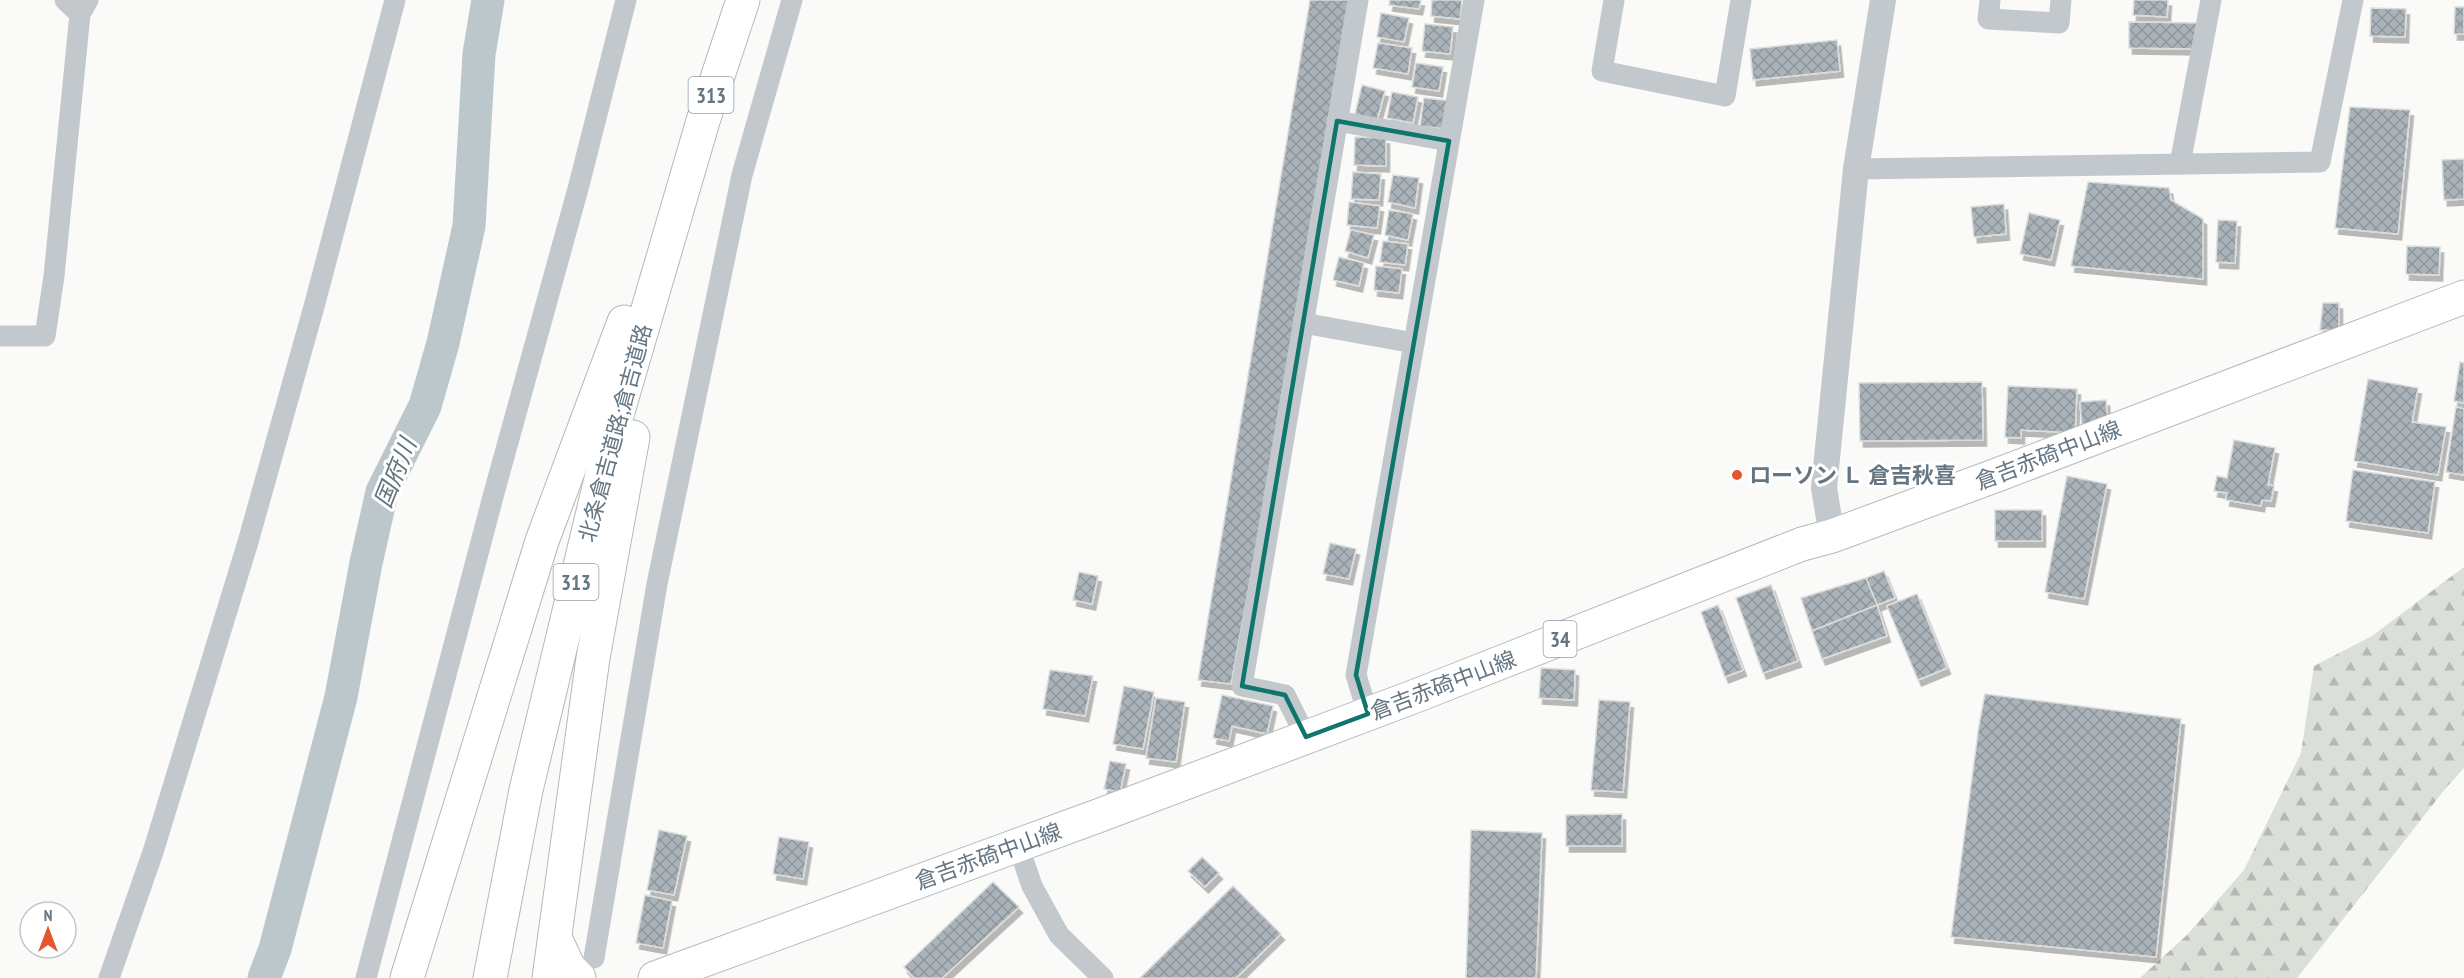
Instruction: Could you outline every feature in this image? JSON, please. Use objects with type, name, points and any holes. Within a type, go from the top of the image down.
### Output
[{"type":"main road","name":"北条倉吉道路;倉吉道路","points":[[470,978],[515,764],[575,517],[684,116],[722,0]]},
{"type":"main road","name":"北条倉吉道路;倉吉道路","points":[[490,978],[526,790],[614,425],[682,191],[743,0]]},
{"type":"main road","points":[[549,978],[593,658],[627,465],[682,191]]},
{"type":"main road","points":[[407,978],[542,541],[638,283]]},
{"type":"main road","name":"倉吉赤碕中山線","points":[[655,978],[1368,714],[1802,544],[1832,536],[2464,297]]},
{"type":"main road","points":[[555,938],[569,968],[587,968]]},
{"type":"street","points":[[109,978],[153,852],[251,530],[315,303],[395,0]]},
{"type":"street","points":[[366,978],[494,493],[579,186],[626,0]]},
{"type":"street","points":[[587,968],[655,596],[742,175],[792,0]]},
{"type":"street","points":[[1306,737],[1285,695],[1242,686],[1358,0]]},
{"type":"street","points":[[1368,714],[1356,675],[1474,0]]},
{"type":"street","points":[[1614,0],[1602,71],[1725,96],[1741,0]]},
{"type":"street","points":[[1832,536],[1824,488],[1856,169],[1883,0]]},
{"type":"street","points":[[1990,0],[1988,19],[2059,23],[2061,0]]},
{"type":"street","points":[[2180,164],[2211,0]]},
{"type":"street","points":[[1856,169],[2320,162],[2353,0]]},
{"type":"street","points":[[0,336],[45,336],[54,276],[78,5]]},
{"type":"street","points":[[1338,121],[1449,141]]},
{"type":"street","points":[[1303,323],[1414,343]]},
{"type":"street","points":[[1018,845],[1032,886],[1059,935],[1103,978]]},
{"type":"highlighted area","points":[[1337,121],[1449,141],[1356,675],[1368,714],[1306,737],[1285,695],[1242,686]]},
{"type":"green space","points":[[2464,567],[2464,768],[2445,789],[2297,978],[2140,978],[2187,935],[2244,870],[2301,753],[2314,666],[2372,636]]},
{"type":"building","points":[[1310,0],[1357,0],[1231,684],[1198,680]]},
{"type":"building","points":[[1390,0],[1421,0],[1419,9],[1389,5]]},
{"type":"building","points":[[1432,0],[1462,0],[1460,19],[1431,16]]},
{"type":"building","points":[[2134,0],[2168,0],[2167,17],[2133,15]]},
{"type":"building","points":[[2455,7],[2464,7],[2464,34],[2454,34]]},
{"type":"building","points":[[2371,8],[2406,9],[2405,37],[2370,36]]},
{"type":"building","points":[[1381,13],[1409,18],[1404,42],[1377,37]]},
{"type":"building","points":[[2129,22],[2197,23],[2197,49],[2129,48]]},
{"type":"building","points":[[1425,24],[1453,27],[1450,54],[1422,51]]},
{"type":"building","points":[[1837,40],[1840,71],[1753,80],[1750,49]]},
{"type":"building","points":[[1378,43],[1412,48],[1408,74],[1373,68]]},
{"type":"building","points":[[1416,63],[1443,67],[1439,91],[1412,87]]},
{"type":"building","points":[[1362,85],[1385,91],[1377,120],[1355,114]]},
{"type":"building","points":[[1392,92],[1418,97],[1413,123],[1387,118]]},
{"type":"building","points":[[1424,98],[1451,101],[1447,129],[1420,126]]},
{"type":"building","points":[[2350,107],[2410,110],[2398,234],[2335,228]]},
{"type":"building","points":[[1355,137],[1386,138],[1386,166],[1354,165]]},
{"type":"building","points":[[2464,159],[2464,199],[2444,200],[2442,160]]},
{"type":"building","points":[[1353,172],[1381,174],[1379,200],[1351,199]]},
{"type":"building","points":[[1393,175],[1419,178],[1415,208],[1388,202]]},
{"type":"building","points":[[2088,182],[2169,188],[2171,200],[2203,219],[2203,279],[2071,266]]},
{"type":"building","points":[[1349,202],[1380,206],[1377,228],[1347,225]]},
{"type":"building","points":[[2004,204],[2006,234],[1974,237],[1971,207]]},
{"type":"building","points":[[1389,210],[1413,214],[1408,240],[1385,235]]},
{"type":"building","points":[[2029,213],[2060,220],[2051,260],[2020,254]]},
{"type":"building","points":[[2218,220],[2237,221],[2235,263],[2216,262]]},
{"type":"building","points":[[1351,230],[1374,235],[1368,258],[1345,251]]},
{"type":"building","points":[[1383,241],[1408,244],[1405,265],[1380,262]]},
{"type":"building","points":[[2407,246],[2440,247],[2439,275],[2406,274]]},
{"type":"building","points":[[1339,257],[1364,263],[1359,286],[1333,280]]},
{"type":"building","points":[[1376,266],[1402,269],[1399,293],[1374,290]]},
{"type":"building","points":[[2323,303],[2339,303],[2339,330],[2320,330]]},
{"type":"building","points":[[2460,362],[2464,363],[2464,403],[2454,401]]},
{"type":"building","points":[[2368,379],[2418,388],[2412,422],[2446,427],[2438,475],[2354,461]]},
{"type":"building","points":[[1982,382],[1983,440],[1860,441],[1859,383]]},
{"type":"building","points":[[2008,386],[2077,389],[2075,433],[2021,430],[2021,438],[2005,437]]},
{"type":"building","points":[[2106,400],[2108,425],[2082,427],[2080,402]]},
{"type":"building","points":[[2456,407],[2464,409],[2464,475],[2446,472]]},
{"type":"building","points":[[2234,440],[2275,448],[2268,485],[2274,486],[2271,501],[2262,500],[2261,506],[2226,500],[2227,493],[2214,491],[2217,476],[2227,478]]},
{"type":"building","points":[[2353,470],[2435,482],[2428,533],[2346,521]]},
{"type":"building","points":[[2067,476],[2107,484],[2084,599],[2045,592]]},
{"type":"building","points":[[1995,510],[2042,510],[2042,541],[1995,541]]},
{"type":"building","points":[[1330,543],[1356,549],[1349,579],[1323,574]]},
{"type":"building","points":[[1884,571],[1895,598],[1877,605],[1866,578]]},
{"type":"building","points":[[1079,572],[1098,576],[1092,604],[1073,600]]},
{"type":"building","points":[[1866,578],[1877,605],[1812,631],[1801,598]]},
{"type":"building","points":[[1771,585],[1798,661],[1763,673],[1736,598]]},
{"type":"building","points":[[1917,594],[1947,668],[1918,680],[1887,606]]},
{"type":"building","points":[[1718,605],[1743,670],[1725,677],[1701,612]]},
{"type":"building","points":[[1877,605],[1887,636],[1822,659],[1812,631]]},
{"type":"building","points":[[1541,668],[1575,670],[1574,700],[1539,698]]},
{"type":"building","points":[[1050,670],[1093,676],[1085,716],[1043,709]]},
{"type":"building","points":[[1124,686],[1154,692],[1143,749],[1113,744]]},
{"type":"building","points":[[1985,694],[2181,719],[2156,957],[1951,937]]},
{"type":"building","points":[[1222,695],[1273,706],[1267,734],[1232,726],[1229,741],[1213,738]]},
{"type":"building","points":[[1156,698],[1185,702],[1176,762],[1146,758]]},
{"type":"building","points":[[1599,700],[1630,702],[1623,792],[1591,790]]},
{"type":"building","points":[[1110,761],[1126,764],[1120,792],[1104,789]]},
{"type":"building","points":[[1622,814],[1622,846],[1566,846],[1566,815]]},
{"type":"building","points":[[659,830],[687,836],[674,895],[647,890]]},
{"type":"building","points":[[1471,830],[1542,833],[1536,978],[1466,978]]},
{"type":"building","points":[[779,837],[809,842],[803,879],[773,874]]},
{"type":"building","points":[[1202,857],[1219,873],[1205,887],[1188,871]]},
{"type":"building","points":[[993,882],[1019,907],[942,978],[914,978],[904,967]]},
{"type":"building","points":[[1233,886],[1281,934],[1236,978],[1140,978]]},
{"type":"building","points":[[645,895],[672,901],[663,948],[636,943]]},
{"type":"waterway","name":"国府川","points":[[264,978],[275,949],[341,697],[382,492],[425,406],[443,343],[469,226],[479,54],[488,0]]},
{"type":"place","name":"ローソン Ｌ 倉吉秋喜","points":[[1737,475]]}]
